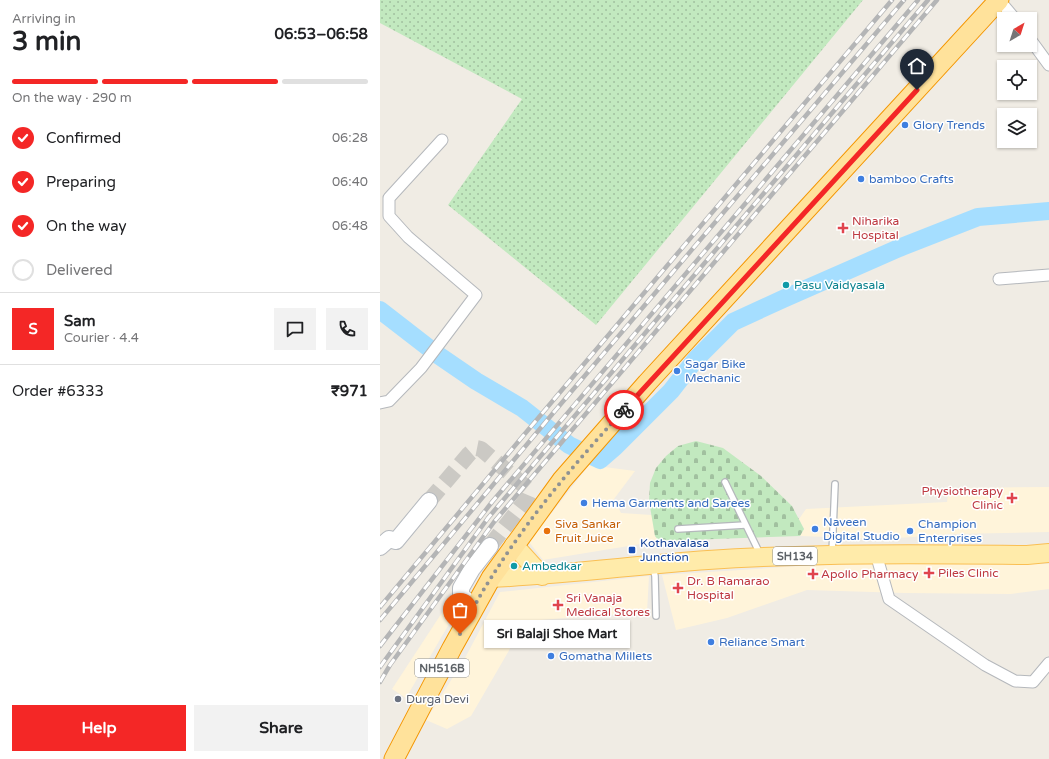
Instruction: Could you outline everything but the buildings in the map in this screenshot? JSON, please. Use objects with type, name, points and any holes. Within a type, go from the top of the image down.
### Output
[{"type":"highway","name":"NH516B","points":[[394,759],[474,606],[514,544],[562,480],[591,446],[999,0]]},
{"type":"main road","points":[[380,547],[389,539],[396,541],[429,501]]},
{"type":"main road","points":[[514,544],[542,576]]},
{"type":"main road","points":[[474,606],[461,596],[461,588],[472,569],[490,546]]},
{"type":"main road","name":"SH134","points":[[491,578],[542,576],[708,560],[762,557],[876,554],[1027,555],[1049,553]]},
{"type":"street","points":[[999,0],[1009,12]]},
{"type":"street","points":[[1037,49],[1049,66]]},
{"type":"street","points":[[380,403],[389,401],[421,368],[476,295],[408,237],[389,216],[389,198],[442,140]]},
{"type":"street","points":[[998,279],[1049,275]]},
{"type":"street","points":[[876,554],[889,599],[985,665],[1015,681],[1033,682],[1049,663]]},
{"type":"lane","points":[[725,482],[762,557]]},
{"type":"lane","points":[[832,555],[835,484]]},
{"type":"lane","points":[[678,529],[746,525]]},
{"type":"lane","points":[[652,566],[655,576],[656,616]]},
{"type":"shaded area","points":[[589,465],[635,471],[614,499],[621,513],[652,515],[655,536],[659,541],[543,560],[529,542]]},
{"type":"shaded area","points":[[1049,487],[1049,532],[954,534],[884,539],[800,536],[804,529],[799,519],[806,509],[947,502],[949,488]]},
{"type":"shaded area","points":[[905,562],[1049,564],[1049,589],[1011,594],[807,590],[727,618],[676,630],[662,575],[801,566]]},
{"type":"shaded area","points":[[649,576],[647,612],[526,621],[471,716],[447,729],[426,720],[465,658],[500,592]]},
{"type":"shaded area","points":[[447,605],[456,612],[406,698],[392,689]]},
{"type":"green space","points":[[380,0],[863,0],[596,325],[448,205],[522,99],[380,23]]},
{"type":"green space","points":[[696,441],[723,448],[761,476],[792,506],[804,529],[800,536],[659,541],[655,536],[649,501],[650,483],[656,468],[666,456],[678,446]]},
{"type":"waterway","points":[[380,310],[438,355],[476,381],[522,408],[569,445],[600,460],[671,391],[696,359],[733,322],[899,248],[978,217],[1049,211]]},
{"type":"tunnel","points":[[429,501],[469,454],[476,448],[481,449],[527,488],[529,493],[526,500],[490,546]]},
{"type":"railway","points":[[380,607],[892,0]]},
{"type":"railway","points":[[380,620],[554,412],[904,0]]},
{"type":"railway","points":[[380,646],[492,502],[918,0]]},
{"type":"railway","points":[[380,667],[488,518],[928,0]]},
{"type":"railway","points":[[380,682],[390,665],[494,522],[937,0]]},
{"type":"way so far","points":[[460,634],[474,606],[514,544],[562,480],[624,410]]},
{"type":"place","name":"Glory Trends","points":[[905,125]]},
{"type":"place","name":"bamboo Crafts","points":[[861,179]]},
{"type":"place","name":"Niharika Hospital","points":[[843,228]]},
{"type":"place","name":"Pasu Vaidyasala","points":[[786,285]]},
{"type":"place","name":"Sagar Bike Mechanic","points":[[677,371]]},
{"type":"place","name":"Physiotherapy Clinic","points":[[1012,498]]},
{"type":"place","name":"Hema Garments and Sarees","points":[[584,503]]},
{"type":"place","name":"Naveen Digital Studio","points":[[815,529]]},
{"type":"place","name":"Siva Sankar Fruit Juice","points":[[547,531]]},
{"type":"place","name":"Champion Enterprises","points":[[910,531]]},
{"type":"place","name":"Kothavalasa Junction","points":[[632,550]]},
{"type":"place","name":"Ambedkar","points":[[514,566]]},
{"type":"place","name":"Piles Clinic","points":[[929,573]]},
{"type":"place","name":"Apollo Pharmacy","points":[[813,574]]},
{"type":"place","name":"Dr. B Ramarao Hospital","points":[[678,588]]},
{"type":"place","name":"Sri Vanaja Medical Stores","points":[[558,605]]},
{"type":"place","name":"Sri Balaji Shoe Mart","points":[[460,634]]},
{"type":"place","name":"Reliance Smart","points":[[711,642]]},
{"type":"place","name":"Gomatha Millets","points":[[551,656]]},
{"type":"place","name":"Durga Devi","points":[[398,699]]},
{"type":"route","points":[[624,410],[647,383],[917,90]]}]
